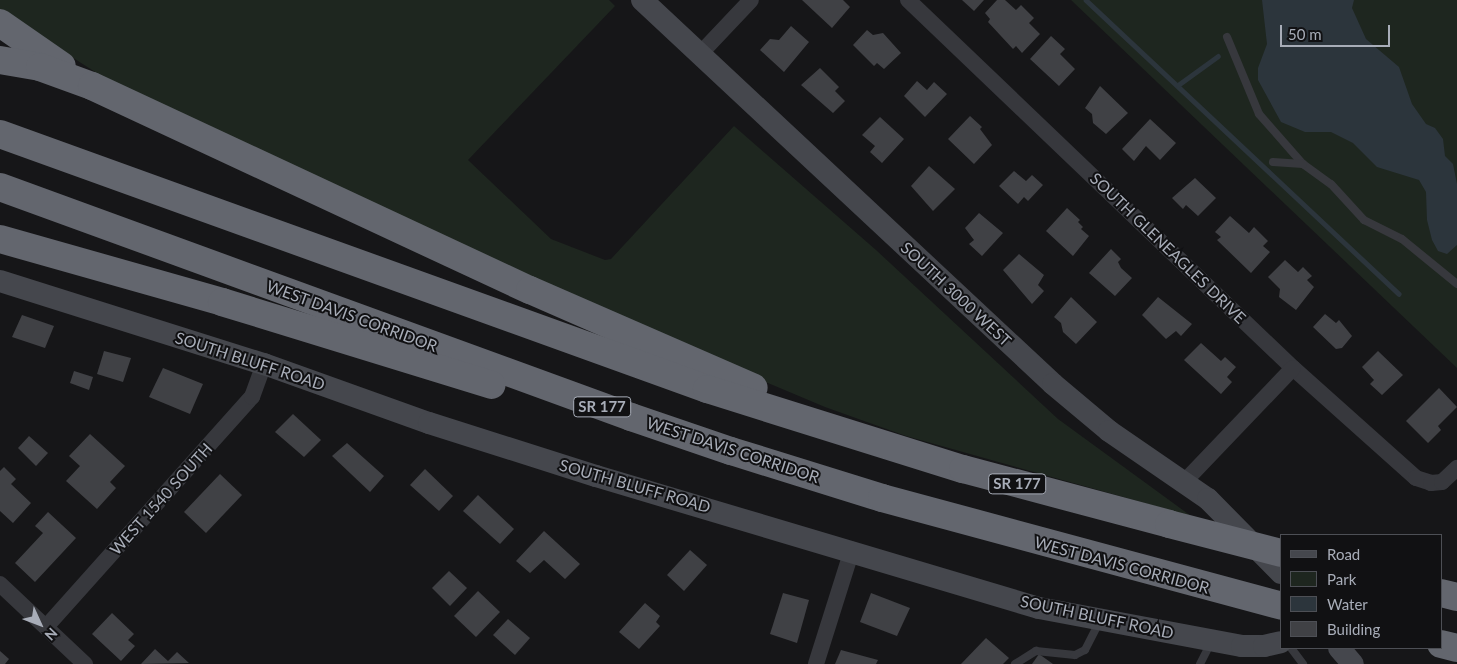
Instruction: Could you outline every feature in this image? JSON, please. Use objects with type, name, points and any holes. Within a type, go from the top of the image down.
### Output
[{"type":"highway","points":[[0,23],[92,86]]},
{"type":"highway","points":[[0,60],[40,67],[92,86],[444,251],[633,336],[801,407],[867,440]]},
{"type":"highway","name":"SR 177","points":[[0,134],[608,354],[867,440],[1169,524],[1280,553]]},
{"type":"highway","name":"WEST DAVIS CORRIDOR","points":[[0,187],[631,417],[841,484],[1217,590],[1280,606]]},
{"type":"highway","points":[[0,239],[222,302],[776,474],[841,484]]},
{"type":"highway","points":[[1442,593],[1457,597]]},
{"type":"highway","points":[[1442,644],[1457,648]]},
{"type":"street","name":"SOUTH 3000 WEST","points":[[642,0],[1052,384],[1108,431],[1185,481],[1230,518],[1280,572]]},
{"type":"street","points":[[700,54],[752,0]]},
{"type":"street","name":"SOUTH GLENEAGLES DRIVE","points":[[908,0],[1293,368],[1416,478],[1436,483],[1457,468]]},
{"type":"street","name":"SOUTH BLUFF ROAD","points":[[0,281],[264,364],[429,423],[596,476],[852,550],[1039,608],[1253,647],[1280,642]]},
{"type":"street","name":"WEST 1540 SOUTH","points":[[46,627],[229,424],[252,396],[264,364]]},
{"type":"street","points":[[1185,481],[1293,368]]},
{"type":"street","points":[[816,664],[852,550]]},
{"type":"street","points":[[0,584],[85,664]]},
{"type":"street","points":[[1340,649],[1352,664]]},
{"type":"lane","points":[[1227,37],[1259,114],[1303,164],[1330,184],[1364,220],[1402,239],[1457,284]]},
{"type":"lane","points":[[1273,162],[1303,164]]},
{"type":"lane","points":[[1015,664],[1036,651],[1074,655],[1085,650],[1101,619]]},
{"type":"lane","points":[[1200,664],[1212,640]]},
{"type":"lane","points":[[1292,649],[1303,664]]},
{"type":"green space","points":[[0,0],[609,0],[615,6],[468,160],[551,239],[605,260],[611,259],[734,126],[876,250],[1058,419],[1191,516],[906,436],[825,407],[661,338],[103,77],[0,11]]},
{"type":"green space","points":[[1071,0],[1457,0],[1457,368]]},
{"type":"water","points":[[1262,0],[1354,0],[1352,8],[1366,39],[1399,67],[1412,104],[1426,124],[1435,128],[1443,139],[1445,156],[1453,164],[1457,184],[1457,245],[1447,254],[1438,251],[1432,240],[1427,220],[1426,192],[1419,180],[1377,167],[1353,143],[1331,132],[1305,132],[1281,122],[1258,80],[1258,68],[1267,44]]},
{"type":"building","points":[[802,0],[843,0],[850,7],[832,28]]},
{"type":"building","points":[[962,0],[984,0],[974,11]]},
{"type":"building","points":[[997,0],[1005,0],[1016,10],[1021,5],[1034,18],[1029,23],[1040,34],[1022,53],[1016,46],[1013,49],[988,22],[990,19],[985,13]]},
{"type":"building","points":[[791,26],[809,42],[784,72],[760,50],[770,39],[779,40]]},
{"type":"building","points":[[867,30],[873,35],[883,33],[901,53],[884,69],[877,63],[874,66],[853,45]]},
{"type":"building","points":[[1051,36],[1065,49],[1060,54],[1075,69],[1059,86],[1030,59]]},
{"type":"building","points":[[820,68],[839,87],[835,91],[845,101],[833,113],[801,85]]},
{"type":"building","points":[[917,81],[927,90],[934,82],[947,94],[925,117],[904,96]]},
{"type":"building","points":[[1100,86],[1128,113],[1106,134],[1093,123],[1092,114],[1085,108]]},
{"type":"building","points":[[970,116],[982,127],[980,129],[992,145],[974,164],[948,139]]},
{"type":"building","points":[[880,117],[904,139],[882,163],[870,152],[875,146],[862,135]]},
{"type":"building","points":[[1150,119],[1176,143],[1160,160],[1146,146],[1134,161],[1122,149]]},
{"type":"building","points":[[929,166],[955,189],[933,211],[911,186]]},
{"type":"building","points":[[1014,171],[1026,181],[1032,175],[1043,185],[1028,201],[1024,197],[1018,204],[999,186]]},
{"type":"building","points":[[1195,178],[1216,198],[1198,216],[1186,205],[1183,209],[1172,198]]},
{"type":"building","points":[[1067,208],[1080,220],[1078,222],[1083,227],[1081,229],[1089,236],[1073,256],[1046,231]]},
{"type":"building","points":[[979,213],[1003,233],[982,256],[969,244],[974,240],[965,228]]},
{"type":"building","points":[[1230,216],[1249,233],[1254,227],[1268,241],[1263,246],[1270,252],[1251,273],[1217,240],[1221,237],[1215,232]]},
{"type":"building","points":[[1111,249],[1121,259],[1118,262],[1121,268],[1132,278],[1115,296],[1089,273]]},
{"type":"building","points":[[1019,254],[1044,275],[1038,285],[1044,291],[1032,304],[1003,270]]},
{"type":"building","points":[[1285,260],[1298,272],[1303,267],[1312,276],[1307,280],[1314,287],[1296,310],[1279,297],[1280,289],[1268,277]]},
{"type":"building","points":[[1071,297],[1097,322],[1076,344],[1063,332],[1061,323],[1054,317]]},
{"type":"building","points":[[1158,297],[1192,324],[1181,336],[1176,331],[1166,339],[1142,315]]},
{"type":"building","points":[[1325,314],[1336,323],[1339,320],[1352,336],[1342,348],[1336,349],[1313,327]]},
{"type":"building","points":[[22,315],[54,326],[45,348],[12,337]]},
{"type":"building","points":[[1201,343],[1221,361],[1225,357],[1236,367],[1227,377],[1232,382],[1221,394],[1184,360]]},
{"type":"building","points":[[104,351],[131,358],[123,382],[97,374]]},
{"type":"building","points":[[1378,351],[1403,375],[1382,395],[1370,384],[1374,380],[1362,367]]},
{"type":"building","points":[[163,368],[203,384],[190,414],[149,397]]},
{"type":"building","points":[[74,371],[93,377],[89,390],[70,383]]},
{"type":"building","points":[[1439,388],[1457,407],[1438,426],[1441,430],[1428,443],[1406,421]]},
{"type":"building","points":[[293,414],[321,440],[304,457],[275,432]]},
{"type":"building","points":[[90,434],[125,466],[110,482],[116,488],[97,509],[66,481],[80,466],[69,456]]},
{"type":"building","points":[[29,436],[48,453],[36,466],[18,448]]},
{"type":"building","points":[[347,443],[384,476],[370,492],[332,456]]},
{"type":"building","points":[[4,467],[16,479],[11,484],[31,503],[13,523],[0,511],[0,471]]},
{"type":"building","points":[[425,469],[453,496],[439,511],[410,485]]},
{"type":"building","points":[[220,474],[242,495],[206,533],[184,512]]},
{"type":"building","points":[[478,495],[514,529],[500,544],[463,511]]},
{"type":"building","points":[[48,512],[76,538],[35,582],[15,563],[43,533],[35,526]]},
{"type":"building","points":[[544,531],[580,564],[565,579],[544,560],[530,573],[516,561]]},
{"type":"building","points":[[690,550],[707,565],[684,591],[667,575]]},
{"type":"building","points":[[449,571],[467,588],[450,606],[432,588]]},
{"type":"building","points":[[478,591],[500,612],[476,637],[454,616]]},
{"type":"building","points":[[783,593],[809,600],[797,643],[770,634]]},
{"type":"building","points":[[871,593],[910,608],[897,636],[860,622]]},
{"type":"building","points":[[645,603],[660,616],[656,622],[660,626],[639,649],[619,632]]},
{"type":"building","points":[[112,613],[134,634],[128,640],[135,646],[121,661],[92,634]]},
{"type":"building","points":[[508,619],[530,638],[515,655],[493,635]]},
{"type":"building","points":[[986,638],[1009,658],[1003,664],[961,664]]},
{"type":"building","points":[[155,649],[168,661],[177,652],[189,663],[141,664]]},
{"type":"building","points":[[841,650],[878,660],[876,664],[835,664]]},
{"type":"building","points":[[0,651],[9,659],[5,664],[0,664]]},
{"type":"building","points":[[1039,654],[1053,664],[1032,664]]},
{"type":"waterway","points":[[1086,0],[1399,294]]},
{"type":"waterway","points":[[1178,85],[1218,56]]}]
